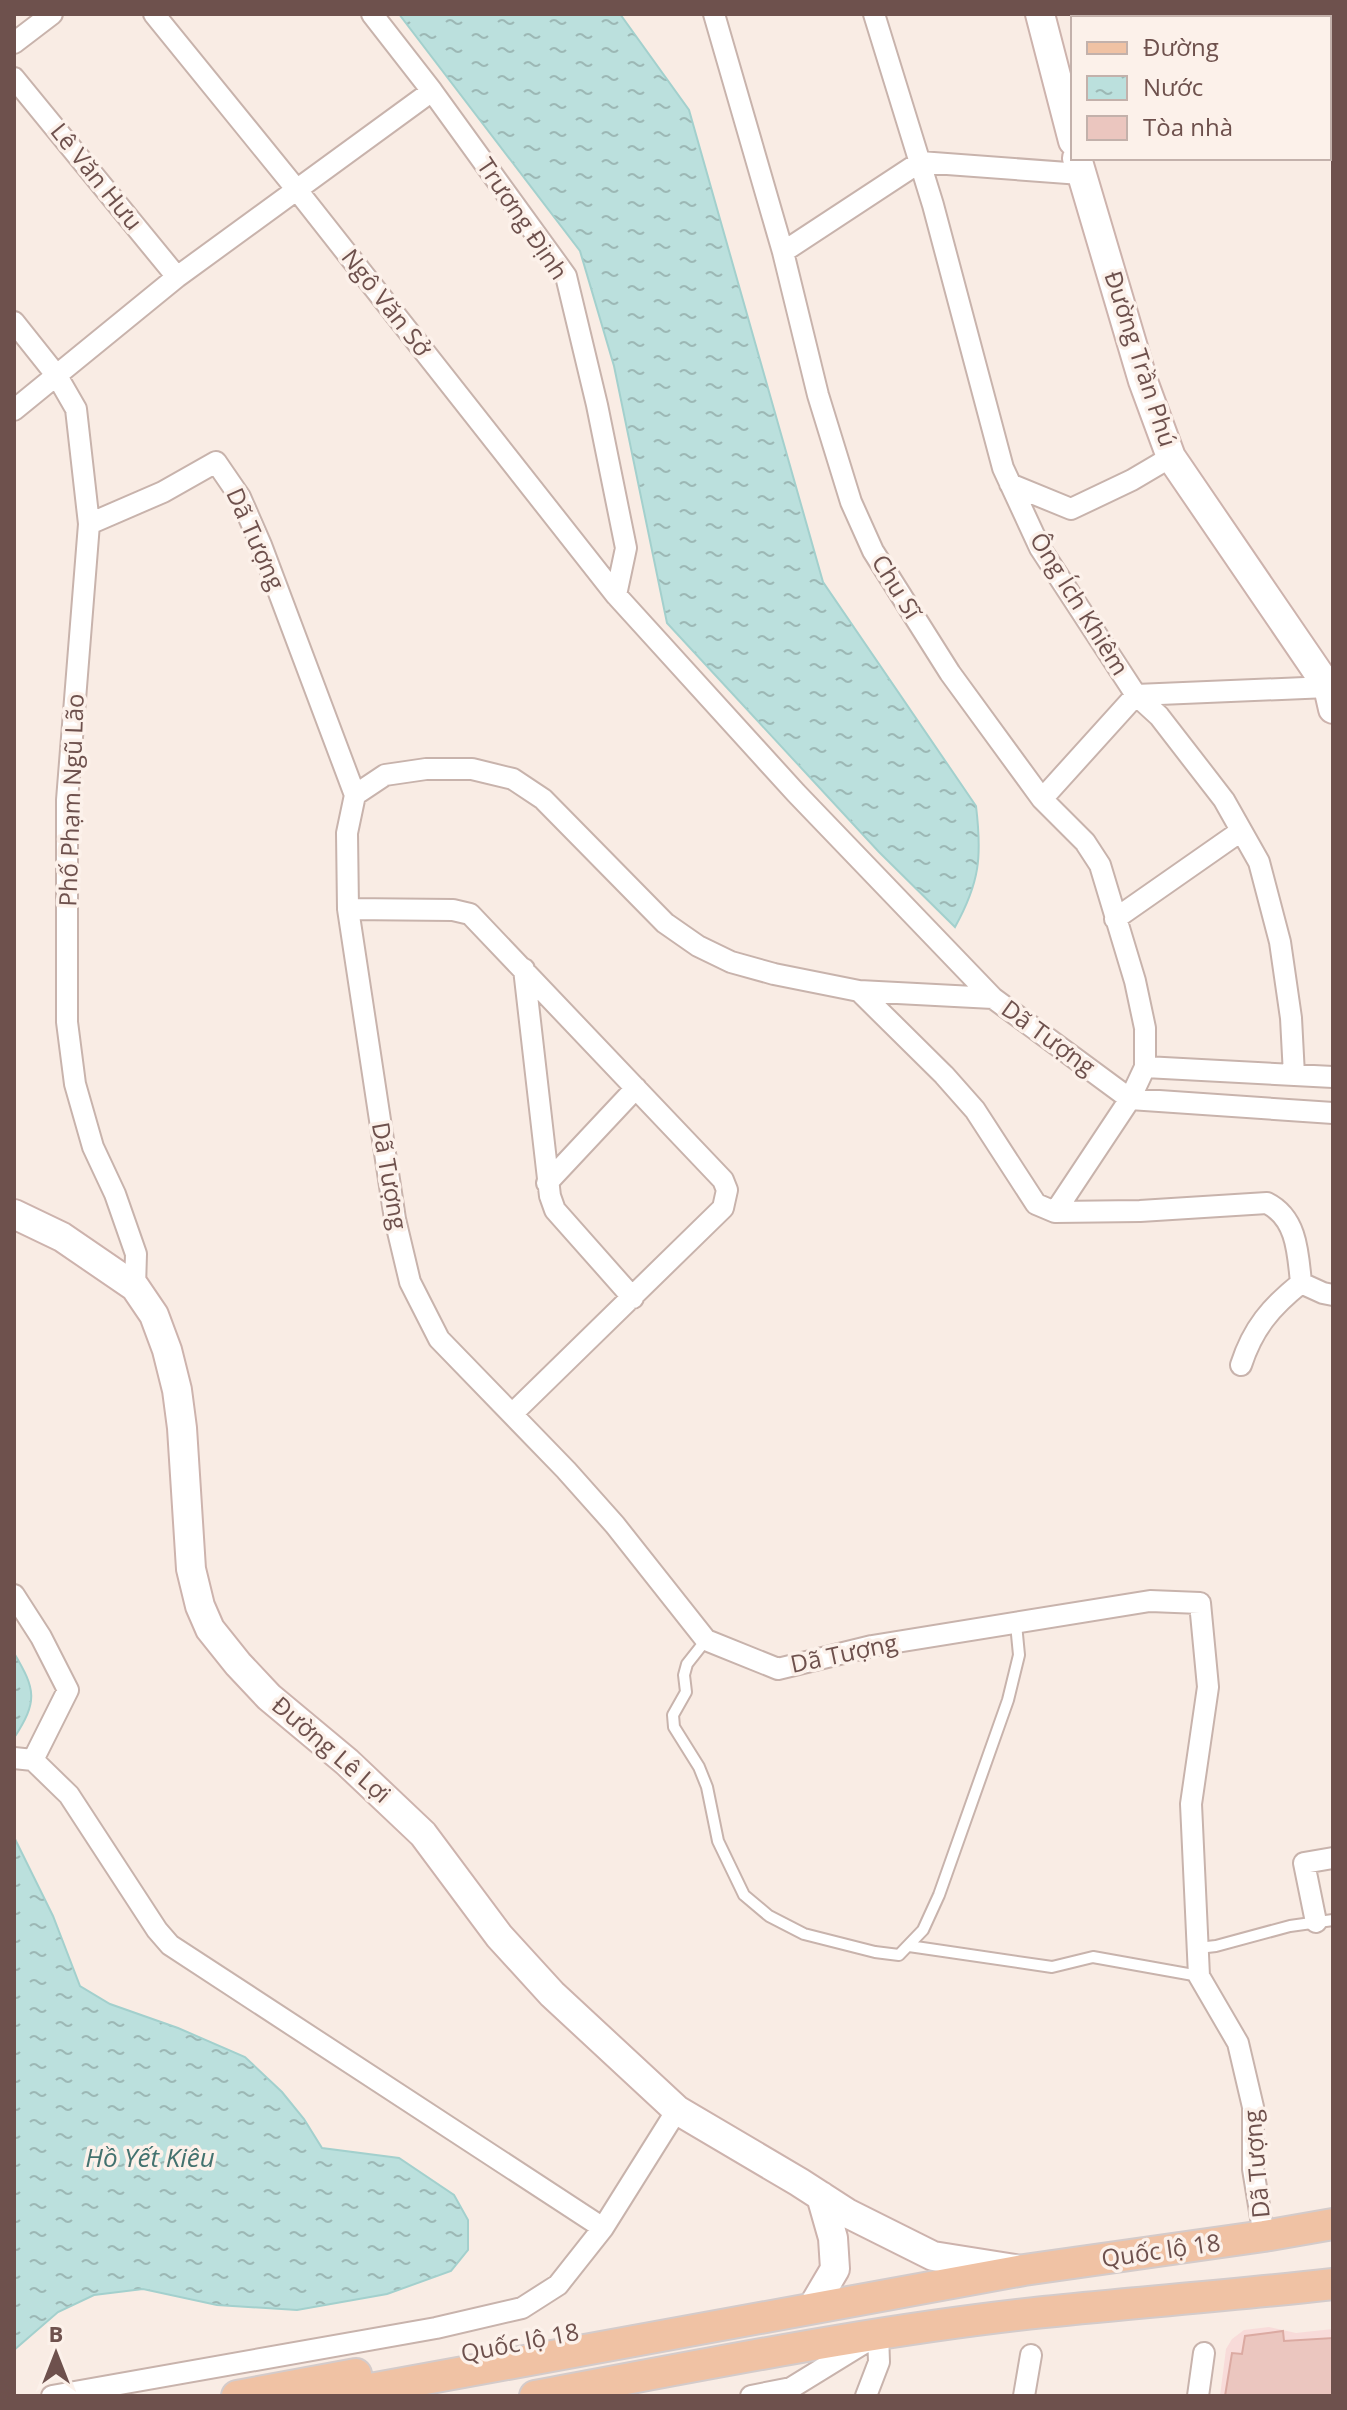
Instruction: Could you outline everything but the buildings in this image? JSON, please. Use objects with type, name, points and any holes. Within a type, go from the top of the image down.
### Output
[{"type":"main road","name":"Quốc lộ 18","points":[[237,2396],[788,2307],[1333,2224]]},
{"type":"main road","name":"Quốc lộ 18","points":[[632,2396],[878,2334],[1043,2312],[1216,2298],[1333,2284]]},
{"type":"main road","name":"Quốc lộ 18","points":[[332,2396],[788,2307]]},
{"type":"main road","name":"Quốc lộ 18","points":[[535,2396],[789,2355]]},
{"type":"street","points":[[14,43],[52,14]]},
{"type":"street","name":"Ngô Văn Sở","points":[[154,14],[616,595],[796,793],[993,998]]},
{"type":"street","name":"Trương Định","points":[[372,14],[566,276],[597,405],[626,548],[616,595]]},
{"type":"street","name":"Ông Ích Khiêm","points":[[874,14],[920,162],[1003,468],[1040,548],[1136,695],[1159,716],[1224,800],[1259,862],[1280,942],[1291,1018],[1294,1075]]},
{"type":"street","points":[[1040,14],[1071,133]]},
{"type":"street","name":"Chu Sĩ","points":[[711,19],[783,252],[818,395],[851,502],[873,551],[950,673],[1042,799],[1085,842],[1100,865],[1141,1002],[1145,1067],[1130,1099],[1055,1212]]},
{"type":"street","name":"Lê Văn Hưu","points":[[14,78],[177,277]]},
{"type":"street","points":[[14,410],[177,277],[432,91]]},
{"type":"street","points":[[783,252],[920,162],[1079,166]]},
{"type":"street","name":"Đường Trần Phú","points":[[1079,166],[1143,381],[1171,457],[1331,695]]},
{"type":"street","name":"Phố Phạm Ngũ Lão","points":[[14,322],[57,376],[76,409],[89,524],[67,800],[67,1022],[75,1084],[93,1147],[115,1194],[136,1254],[135,1287]]},
{"type":"street","points":[[1010,484],[1071,509],[1132,480],[1171,457]]},
{"type":"street","name":"Dã Tượng","points":[[89,524],[163,492],[216,462],[240,497],[355,795],[347,833],[348,909],[395,1219],[410,1282],[439,1339],[615,1525],[706,1640],[778,1669],[872,1646],[1150,1601],[1200,1603],[1208,1687],[1191,1804],[1199,1976],[1238,2043],[1253,2107],[1253,2169],[1264,2236]]},
{"type":"street","points":[[1042,799],[1136,695],[1331,695]]},
{"type":"street","name":"Dã Tượng","points":[[355,795],[385,775],[426,769],[472,769],[513,779],[543,799],[665,923],[698,946],[731,962],[859,991],[993,998],[1130,1099]]},
{"type":"street","points":[[1115,919],[1241,831]]},
{"type":"street","points":[[348,909],[453,910],[470,914],[723,1180],[727,1190],[723,1208],[512,1414]]},
{"type":"street","points":[[524,969],[547,1183],[555,1210],[633,1298]]},
{"type":"street","points":[[859,991],[975,1110],[1036,1204],[1055,1212],[1140,1211],[1267,1203],[1280,1209],[1291,1229],[1297,1247],[1301,1283]]},
{"type":"street","points":[[1145,1067],[1333,1077]]},
{"type":"street","points":[[547,1183],[636,1088]]},
{"type":"street","points":[[1130,1099],[1333,1113]]},
{"type":"street","name":"Đường Lê Lợi","points":[[14,1214],[62,1237],[135,1287],[154,1315],[177,1390],[191,1569],[200,1606],[210,1629],[269,1697],[347,1762],[423,1834],[499,1936],[552,1994],[677,2110],[847,2213],[933,2256],[1024,2270]]},
{"type":"street","points":[[1301,1283],[1333,1295]]},
{"type":"street","points":[[1241,1365],[1249,1341],[1261,1322],[1301,1283]]},
{"type":"street","points":[[14,1595],[41,1637],[68,1690],[24,1759],[69,1795],[157,1930],[170,1945],[603,2228]]},
{"type":"street","points":[[1324,1921],[1304,1863],[1333,1858]]},
{"type":"street","points":[[52,2396],[155,2387],[522,2308],[558,2285],[603,2228],[677,2110]]},
{"type":"street","points":[[788,2307],[835,2269],[833,2238],[821,2196]]},
{"type":"street","points":[[751,2396],[791,2388],[878,2334],[879,2362],[866,2396]]},
{"type":"street","points":[[1198,2396],[1204,2353]]},
{"type":"street","points":[[1024,2396],[1031,2355]]},
{"type":"lane","points":[[706,1640],[687,1664],[684,1675],[686,1692],[673,1715],[674,1727],[699,1767],[707,1787],[718,1841],[744,1895],[769,1916],[804,1934],[899,1955],[923,1930],[939,1895],[1008,1700],[1019,1655],[1016,1624]]},
{"type":"lane","points":[[1198,1948],[1324,1921]]},
{"type":"lane","points":[[909,1946],[1052,1967],[1093,1957],[1199,1976]]},
{"type":"shaded area","points":[[1269,2327],[1296,2333],[1333,2329],[1333,2396],[1220,2396],[1226,2349],[1232,2339],[1244,2330]]},
{"type":"water","points":[[399,14],[620,14],[689,110],[823,582],[976,806],[979,840],[977,868],[970,896],[955,927],[879,852],[667,623],[614,366],[580,251]]},
{"type":"water","points":[[14,1653],[27,1677],[31,1696],[27,1714],[14,1738]]},
{"type":"water","name":"Hồ Yết Kiêu","points":[[14,1837],[53,1916],[80,1986],[110,2004],[178,2028],[245,2057],[282,2092],[322,2148],[399,2158],[454,2195],[468,2220],[468,2250],[451,2271],[387,2294],[297,2310],[217,2305],[143,2289],[94,2295],[58,2312],[14,2350]]}]
